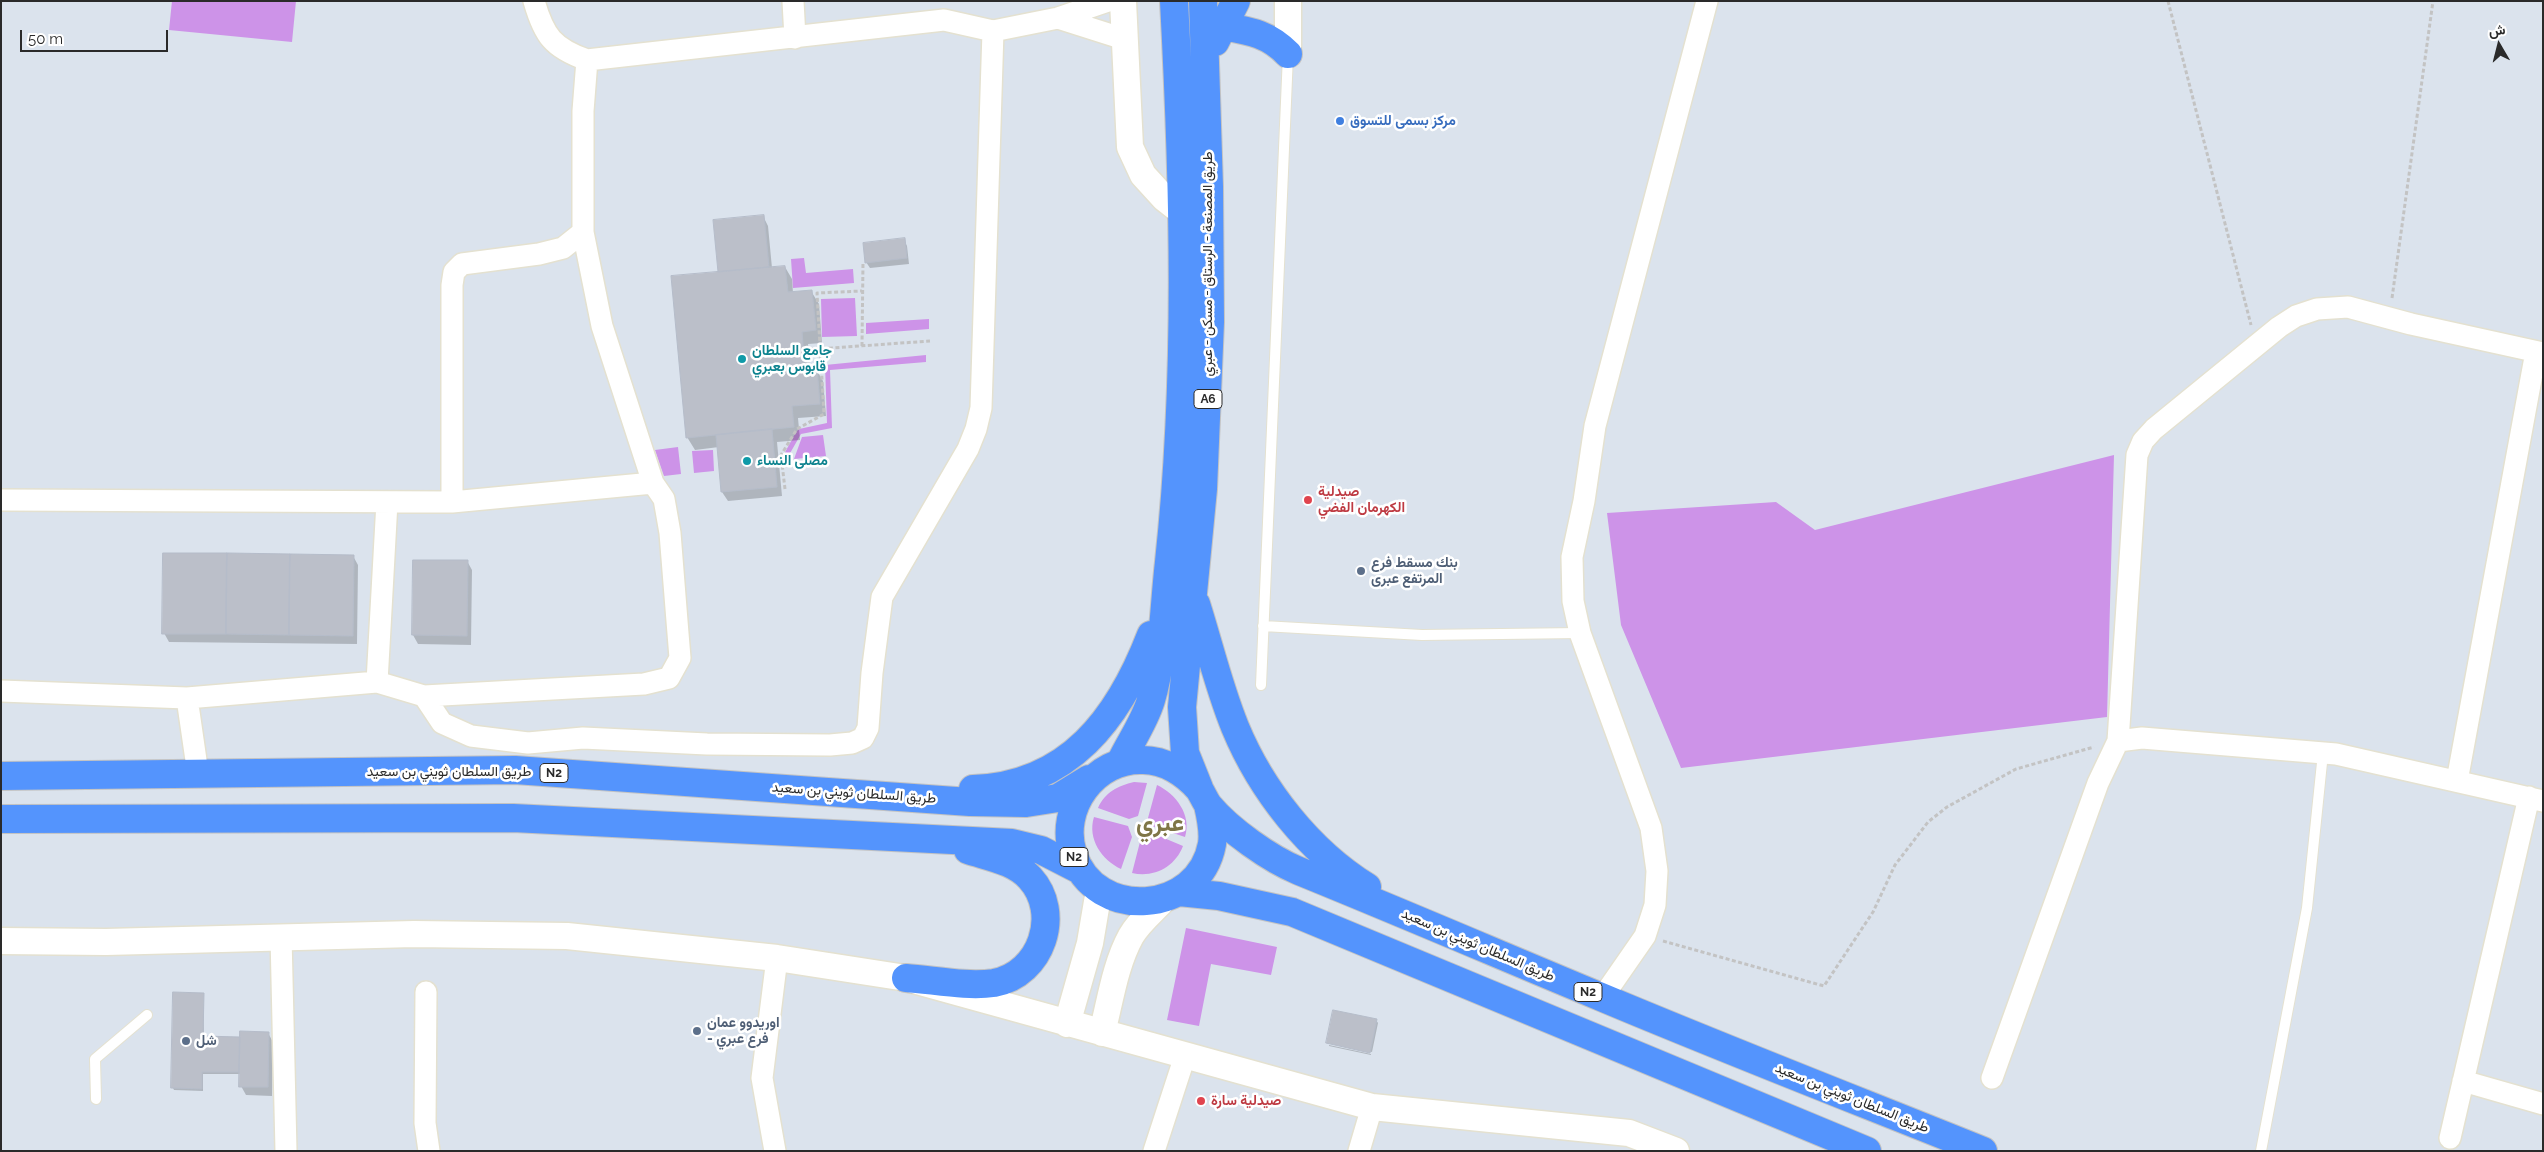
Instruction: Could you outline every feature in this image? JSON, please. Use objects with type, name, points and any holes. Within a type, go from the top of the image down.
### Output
[{"type":"highway","name":"طريق المصنعة - الرستاق - مسكن - عبري","points":[[1174,1],[1183,213],[1180,381],[1175,490],[1184,685],[1183,725],[1185,753],[1205,798]]},
{"type":"highway","name":"طريق المصنعة - الرستاق - مسكن - عبري","points":[[1110,768],[1136,735],[1151,700],[1203,489],[1211,264],[1203,1]]},
{"type":"highway","points":[[1205,61],[1236,1]]},
{"type":"highway","points":[[1223,26],[1268,37],[1277,42],[1288,54]]},
{"type":"highway","points":[[874,794],[986,789],[1033,777],[1069,756],[1097,732],[1123,696],[1145,650],[1179,591]]},
{"type":"highway","points":[[1179,591],[1235,728],[1258,771],[1291,820],[1347,875],[1442,929]]},
{"type":"highway","name":"N2","points":[[1205,798],[1186,775],[1165,764],[1143,760],[1110,768],[1086,785],[1076,800],[1070,818],[1069,835],[1072,853],[1080,870],[1099,890],[1114,898],[1131,902],[1148,903],[1172,896],[1219,896],[1292,912],[1867,1151]]},
{"type":"highway","name":"طريق السلطان ثويني بن سعيد","points":[[1,776],[515,770],[970,802],[1026,803],[1058,798],[1110,768]]},
{"type":"highway","points":[[1172,896],[1194,880],[1206,863],[1212,835],[1205,798]]},
{"type":"highway","name":"طريق السلطان ثويني بن سعيد","points":[[1205,798],[1242,836],[1290,867],[1442,929],[1602,998],[1983,1151]]},
{"type":"highway","name":"N2","points":[[1,819],[513,818],[1012,843],[1041,850],[1080,870]]},
{"type":"highway","points":[[906,978],[995,983],[1013,976],[1029,964],[1040,948],[1046,930],[1046,911],[1040,893],[1030,878],[1015,866],[928,838]]},
{"type":"street","points":[[534,1],[539,18],[549,38],[565,52],[587,60],[944,20],[993,31],[1058,18],[1108,1]]},
{"type":"street","points":[[793,1],[795,38]]},
{"type":"street","points":[[1123,1],[1129,138],[1133,156],[1152,185],[1183,213]]},
{"type":"street","points":[[1288,1],[1288,54]]},
{"type":"street","points":[[1602,998],[1645,936],[1655,906],[1657,889],[1656,853],[1651,828],[1580,633],[1573,601],[1572,557],[1584,501],[1594,426],[1707,1]]},
{"type":"street","points":[[1058,18],[1124,38]]},
{"type":"street","points":[[424,696],[442,723],[471,736],[528,742],[583,738],[707,744],[830,745],[852,743],[863,738],[868,728],[874,654],[882,597],[968,449],[976,429],[981,408],[993,31]]},
{"type":"street","points":[[1,691],[187,698],[377,682],[424,696],[639,685],[669,678],[680,658],[670,534],[664,499],[653,483],[602,326],[583,232],[582,111],[587,60]]},
{"type":"street","points":[[452,502],[452,285],[454,272],[462,264],[539,254],[563,248],[583,232]]},
{"type":"street","points":[[1992,1078],[2098,783],[2118,741],[2137,456],[2143,441],[2154,429],[2296,316],[2318,309],[2348,307],[2540,352],[2457,781]]},
{"type":"street","points":[[1,500],[452,502],[653,483]]},
{"type":"street","points":[[377,682],[386,502]]},
{"type":"street","points":[[187,698],[198,774]]},
{"type":"street","points":[[2118,741],[2142,738],[2336,754],[2536,799],[2450,1138]]},
{"type":"street","points":[[1068,1024],[1090,943],[1099,890]]},
{"type":"street","points":[[1102,1033],[1122,955],[1130,936],[1139,924],[1172,896]]},
{"type":"street","points":[[1,942],[106,942],[414,934],[567,936],[777,958],[906,978],[1372,1106],[1629,1133],[1676,1151]]},
{"type":"street","points":[[282,936],[286,1151]]},
{"type":"street","points":[[775,1151],[762,1078],[777,958]]},
{"type":"street","points":[[426,992],[425,1123],[428,1151]]},
{"type":"street","points":[[1154,1151],[1185,1056]]},
{"type":"street","points":[[2463,1081],[2543,1104]]},
{"type":"street","points":[[1359,1151],[1372,1106]]},
{"type":"lane","points":[[1261,686],[1288,54]]},
{"type":"lane","points":[[1263,626],[1422,635],[1580,633]]},
{"type":"lane","points":[[2261,1151],[2307,908],[2323,753]]},
{"type":"lane","points":[[96,1099],[95,1059],[147,1015]]},
{"type":"path","points":[[2168,1],[2256,346]]},
{"type":"path","points":[[2389,318],[2433,1]]},
{"type":"path","points":[[862,346],[863,262]]},
{"type":"path","points":[[786,489],[781,455],[797,429],[824,414],[817,293],[862,291]]},
{"type":"path","points":[[803,350],[930,342]]},
{"type":"path","points":[[1645,936],[1824,986],[1873,912],[1894,865],[1928,822],[1946,807],[2016,769],[2118,741]]},
{"type":"shaded area","points":[[172,1],[296,1],[292,42],[169,30]]},
{"type":"shaded area","points":[[804,258],[806,273],[853,269],[854,283],[793,288],[791,259]]},
{"type":"shaded area","points":[[855,298],[857,336],[822,337],[821,299]]},
{"type":"shaded area","points":[[929,319],[929,329],[866,334],[866,323]]},
{"type":"shaded area","points":[[926,355],[926,362],[830,370],[832,428],[801,434],[789,455],[790,465],[784,466],[783,456],[799,429],[827,423],[825,365]]},
{"type":"shaded area","points":[[823,435],[826,456],[794,459],[802,437]]},
{"type":"shaded area","points":[[678,447],[681,474],[664,476],[655,450]]},
{"type":"shaded area","points":[[713,450],[714,471],[694,473],[692,451]]},
{"type":"shaded area","points":[[2114,455],[2107,717],[1681,768],[1621,625],[1607,513],[1776,502],[1815,530]]},
{"type":"shaded area","points":[[1134,782],[1147,783],[1138,816],[1129,819],[1098,808],[1108,794]]},
{"type":"shaded area","points":[[1157,785],[1170,794],[1181,806],[1186,821],[1185,837],[1152,826],[1148,818]]},
{"type":"shaded area","points":[[1094,817],[1128,826],[1132,837],[1121,869],[1102,854],[1094,841],[1092,825]]},
{"type":"shaded area","points":[[1152,833],[1183,846],[1175,860],[1163,869],[1148,874],[1132,873],[1141,838],[1148,838]]},
{"type":"shaded area","points":[[1186,928],[1277,947],[1271,975],[1211,964],[1199,1026],[1167,1020]]},
{"type":"building","points":[[764,215],[769,267],[718,272],[713,220]]},
{"type":"building","points":[[905,238],[907,258],[865,263],[863,243]]},
{"type":"building","name":"جامع السلطان قابوس بعبري","points":[[785,266],[788,292],[812,290],[816,330],[802,332],[805,369],[817,368],[820,404],[792,406],[794,427],[686,438],[671,276]]},
{"type":"building","name":"مصلى النساء","points":[[772,429],[777,487],[721,492],[716,435]]},
{"type":"building","points":[[163,553],[227,553],[226,634],[162,634]]},
{"type":"building","points":[[227,553],[290,554],[289,635],[226,634]]},
{"type":"building","points":[[290,554],[354,555],[353,636],[289,635]]},
{"type":"building","points":[[413,560],[468,560],[467,636],[412,635]]},
{"type":"building","points":[[173,992],[204,993],[203,1036],[240,1037],[239,1072],[202,1072],[202,1089],[171,1088]]},
{"type":"building","points":[[1333,1010],[1377,1019],[1370,1053],[1326,1043]]},
{"type":"building","points":[[240,1031],[269,1032],[268,1087],[239,1087]]},
{"type":"place","name":"مركز بسمى للتسوق","points":[[1340,121]]},
{"type":"place","name":"جامع السلطان قابوس بعبري","points":[[742,359]]},
{"type":"place","name":"مصلى النساء","points":[[747,461]]},
{"type":"place","name":"صيدلية الكهرمان الفضي","points":[[1308,500]]},
{"type":"place","name":"بنك مسقط فرع المرتفع عبرى","points":[[1361,571]]},
{"type":"place","name":"اوريدوو عمان - فرع عبري","points":[[697,1031]]},
{"type":"place","name":"شل","points":[[186,1041]]},
{"type":"place","name":"صيدلية سارة","points":[[1201,1101]]},
{"type":"district","name":"عبري","points":[[1160,824]]}]
